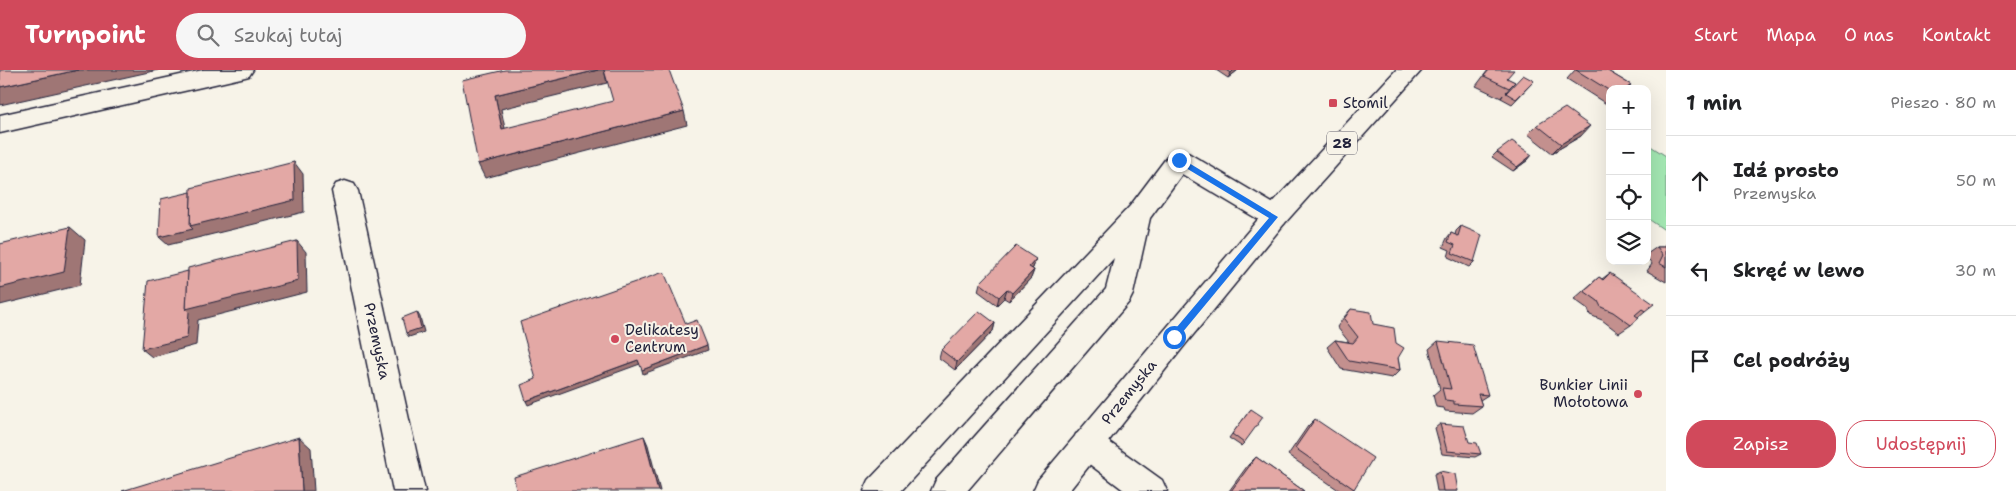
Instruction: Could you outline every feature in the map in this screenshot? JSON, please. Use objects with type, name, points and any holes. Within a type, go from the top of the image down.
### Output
[{"type":"street","points":[[0,124],[240,70]]},
{"type":"street","name":"Przemyska","points":[[1049,491],[1274,217],[1410,70]]},
{"type":"street","points":[[880,491],[1139,213],[1179,160],[1274,217]]},
{"type":"street","name":"Przemyska","points":[[344,191],[409,491]]},
{"type":"street","points":[[947,491],[1119,294],[1139,213]]},
{"type":"street","points":[[1087,444],[1151,491]]},
{"type":"green space","points":[[1651,146],[1666,156],[1666,231],[1651,221]]},
{"type":"building","points":[[0,70],[78,70],[0,87]]},
{"type":"building","points":[[505,70],[598,70],[495,95],[502,129],[613,101],[604,70],[669,70],[684,111],[478,164],[462,80]]},
{"type":"building","points":[[1489,70],[1514,70],[1507,78],[1515,82],[1509,88],[1484,76]]},
{"type":"building","points":[[1576,70],[1606,70],[1631,85],[1606,85],[1606,89]]},
{"type":"building","points":[[1523,75],[1534,81],[1516,99],[1506,93]]},
{"type":"building","points":[[1565,108],[1590,126],[1561,144],[1537,125]]},
{"type":"building","points":[[1512,141],[1532,155],[1517,167],[1497,152]]},
{"type":"building","points":[[294,162],[295,200],[190,226],[191,188]]},
{"type":"building","points":[[191,192],[190,226],[193,229],[159,237],[161,199]]},
{"type":"building","points":[[1461,226],[1482,235],[1474,262],[1452,253],[1455,245],[1448,242],[1451,233],[1458,236]]},
{"type":"building","points":[[70,227],[64,272],[0,288],[0,244]]},
{"type":"building","points":[[297,241],[298,281],[186,309],[188,268]]},
{"type":"building","points":[[1016,246],[1036,259],[1029,267],[1034,270],[1012,293],[1007,289],[999,297],[980,283]]},
{"type":"building","points":[[1657,247],[1666,247],[1666,267],[1659,263],[1663,255]]},
{"type":"building","points":[[188,271],[186,309],[189,312],[187,338],[142,349],[148,281]]},
{"type":"building","name":"Delikatesy Centrum","points":[[664,272],[686,324],[697,320],[707,345],[642,370],[638,360],[526,401],[521,385],[536,379],[520,322]]},
{"type":"building","points":[[1610,273],[1654,304],[1645,311],[1642,309],[1635,315],[1639,318],[1631,325],[1613,312],[1601,307],[1598,301],[1584,291],[1599,277],[1603,280]]},
{"type":"building","points":[[1351,309],[1371,312],[1373,324],[1394,328],[1396,343],[1404,348],[1398,358],[1400,370],[1349,361],[1335,340],[1353,343],[1358,337],[1344,319]]},
{"type":"building","points":[[979,311],[995,323],[957,362],[941,350]]},
{"type":"building","points":[[417,312],[421,328],[406,333],[402,318]]},
{"type":"building","points":[[1438,341],[1473,345],[1488,395],[1478,394],[1482,406],[1454,404],[1454,401],[1445,400],[1442,388],[1451,389]]},
{"type":"building","points":[[1251,409],[1263,417],[1244,443],[1232,434]]},
{"type":"building","points":[[1315,419],[1373,458],[1354,489],[1295,448]]},
{"type":"building","points":[[1440,424],[1464,426],[1469,442],[1477,443],[1481,454],[1447,451]]},
{"type":"building","points":[[644,436],[658,491],[516,491],[514,477]]},
{"type":"building","points":[[299,437],[302,491],[122,491]]},
{"type":"building","points":[[1256,457],[1304,491],[1231,491]]},
{"type":"building","points":[[1440,471],[1455,474],[1458,491],[1443,491]]},
{"type":"place","name":"Stomil","points":[[1333,103]]},
{"type":"place","name":"Delikatesy Centrum","points":[[615,339]]},
{"type":"place","name":"Bunkier Linii Mołotowa","points":[[1638,394]]},
{"type":"route","points":[[1174,337],[1274,217],[1179,160]]}]
